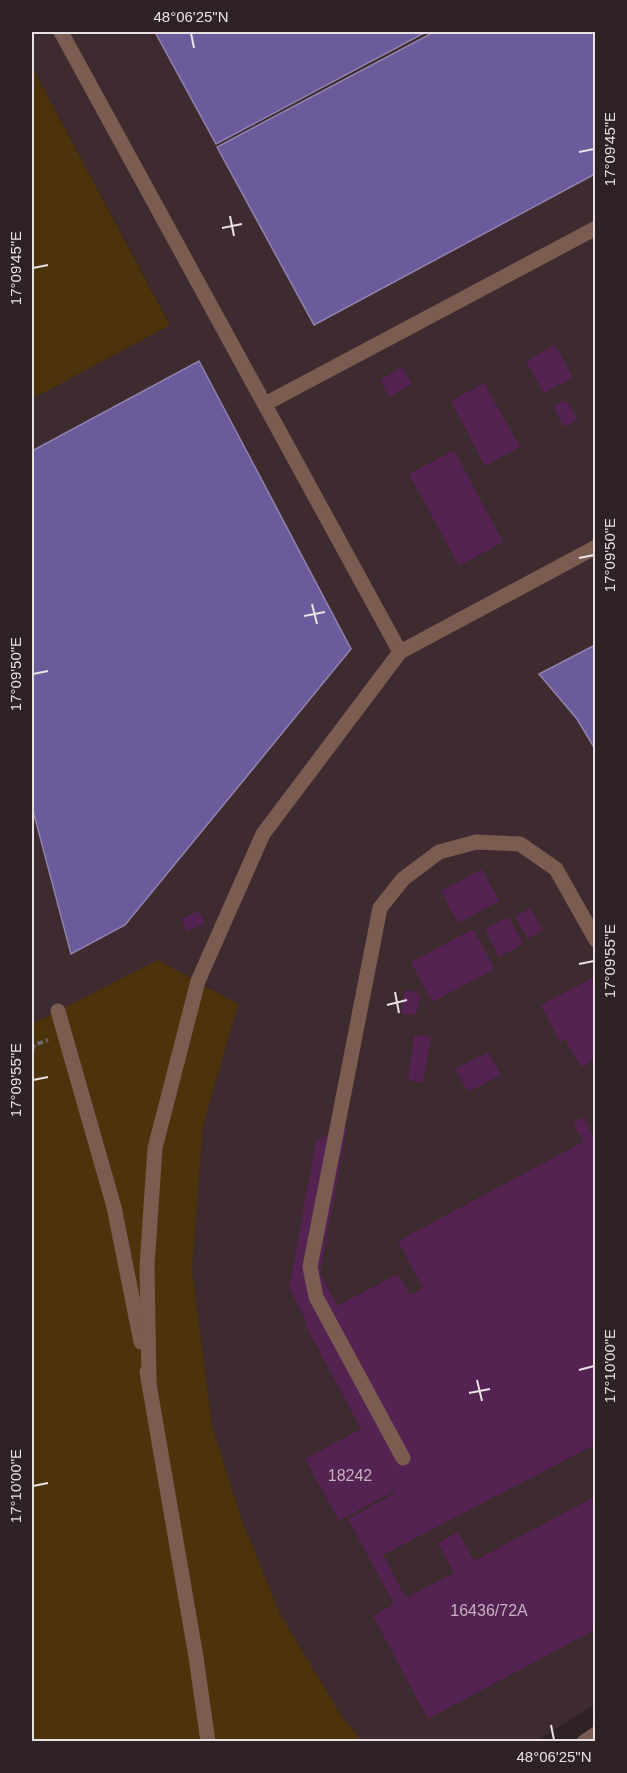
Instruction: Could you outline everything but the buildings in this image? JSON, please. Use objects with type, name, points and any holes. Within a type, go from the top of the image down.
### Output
[{"type":"street","points":[[61,32],[400,652]]},
{"type":"street","points":[[265,404],[596,228]]},
{"type":"street","points":[[149,1381],[147,1266],[155,1148],[198,981],[263,834],[400,652],[596,547]]},
{"type":"street","points":[[403,1458],[316,1297],[310,1267],[380,908],[403,879],[439,852],[476,842],[520,844],[556,869],[596,940]]},
{"type":"street","points":[[58,1011],[114,1207],[149,1381],[196,1657],[208,1742]]},
{"type":"street","points":[[584,1742],[596,1734]]},
{"type":"shaded area","points":[[32,32],[595,32],[595,1704],[537,1741],[362,1741],[342,1717],[281,1616],[242,1521],[212,1426],[192,1270],[203,1125],[237,1004],[198,981],[58,1011],[32,1024],[32,399],[170,324],[32,67]]},
{"type":"shaded area","points":[[155,32],[426,32],[216,144]]},
{"type":"shaded area","points":[[434,32],[595,32],[595,174],[314,325],[217,147]]},
{"type":"shaded area","points":[[32,67],[170,325],[32,399]]},
{"type":"shaded area","points":[[199,361],[351,649],[125,925],[71,954],[32,807],[32,451]]},
{"type":"shaded area","points":[[595,645],[595,749],[577,719],[539,674]]},
{"type":"shaded area","points":[[158,960],[238,1004],[203,1125],[192,1270],[212,1426],[242,1521],[281,1616],[342,1717],[362,1741],[32,1742],[32,1024]]}]
